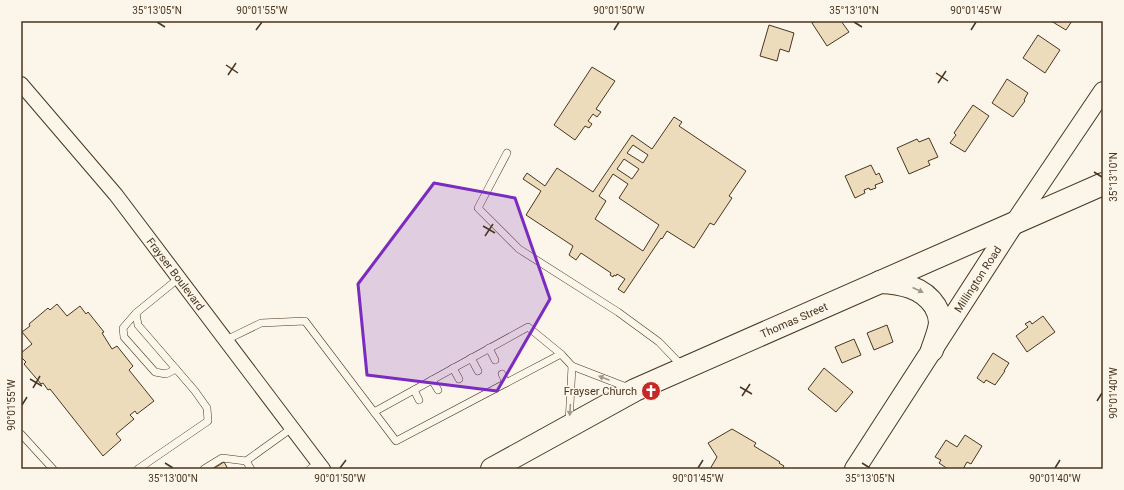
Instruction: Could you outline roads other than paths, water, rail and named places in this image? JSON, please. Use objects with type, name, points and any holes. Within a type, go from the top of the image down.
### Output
[{"type":"highway","name":"Thomas Street","points":[[492,469],[635,390],[1103,184]]},
{"type":"highway","points":[[880,282],[910,286],[924,293],[933,303],[939,312],[940,322],[932,350]]},
{"type":"main road","name":"Millington Road","points":[[855,469],[1014,224]]},
{"type":"street","name":"Frayser Boulevard","points":[[21,84],[116,195],[292,428],[318,467]]},
{"type":"street","name":"Millington Road","points":[[1014,224],[1103,90]]},
{"type":"lane","points":[[506,153],[478,208],[519,250],[618,312],[659,342],[684,368]]},
{"type":"lane","points":[[176,369],[166,374],[155,372],[124,336],[123,328],[136,313],[179,278]]},
{"type":"lane","points":[[136,313],[138,325],[196,391],[207,408],[208,421],[138,469]]},
{"type":"lane","points":[[226,340],[260,323],[305,321],[396,441],[430,419],[449,409],[471,402],[561,354]]},
{"type":"lane","points":[[374,412],[528,327],[561,354],[572,366],[635,390]]},
{"type":"lane","points":[[489,348],[495,360]]},
{"type":"lane","points":[[471,358],[478,371]]},
{"type":"lane","points":[[568,427],[572,366]]},
{"type":"lane","points":[[453,368],[459,379]]},
{"type":"lane","points":[[502,374],[506,382]]},
{"type":"lane","points":[[432,380],[438,390]]},
{"type":"lane","points":[[485,384],[489,392]]},
{"type":"lane","points":[[414,390],[420,400]]},
{"type":"lane","points":[[467,394],[471,402]]},
{"type":"lane","points":[[204,469],[222,458],[246,461],[292,428]]},
{"type":"lane","points":[[21,434],[53,469]]},
{"type":"lane","points":[[246,461],[251,469]]},
{"type":"place","name":"Frayser Church","points":[[651,391]]}]
